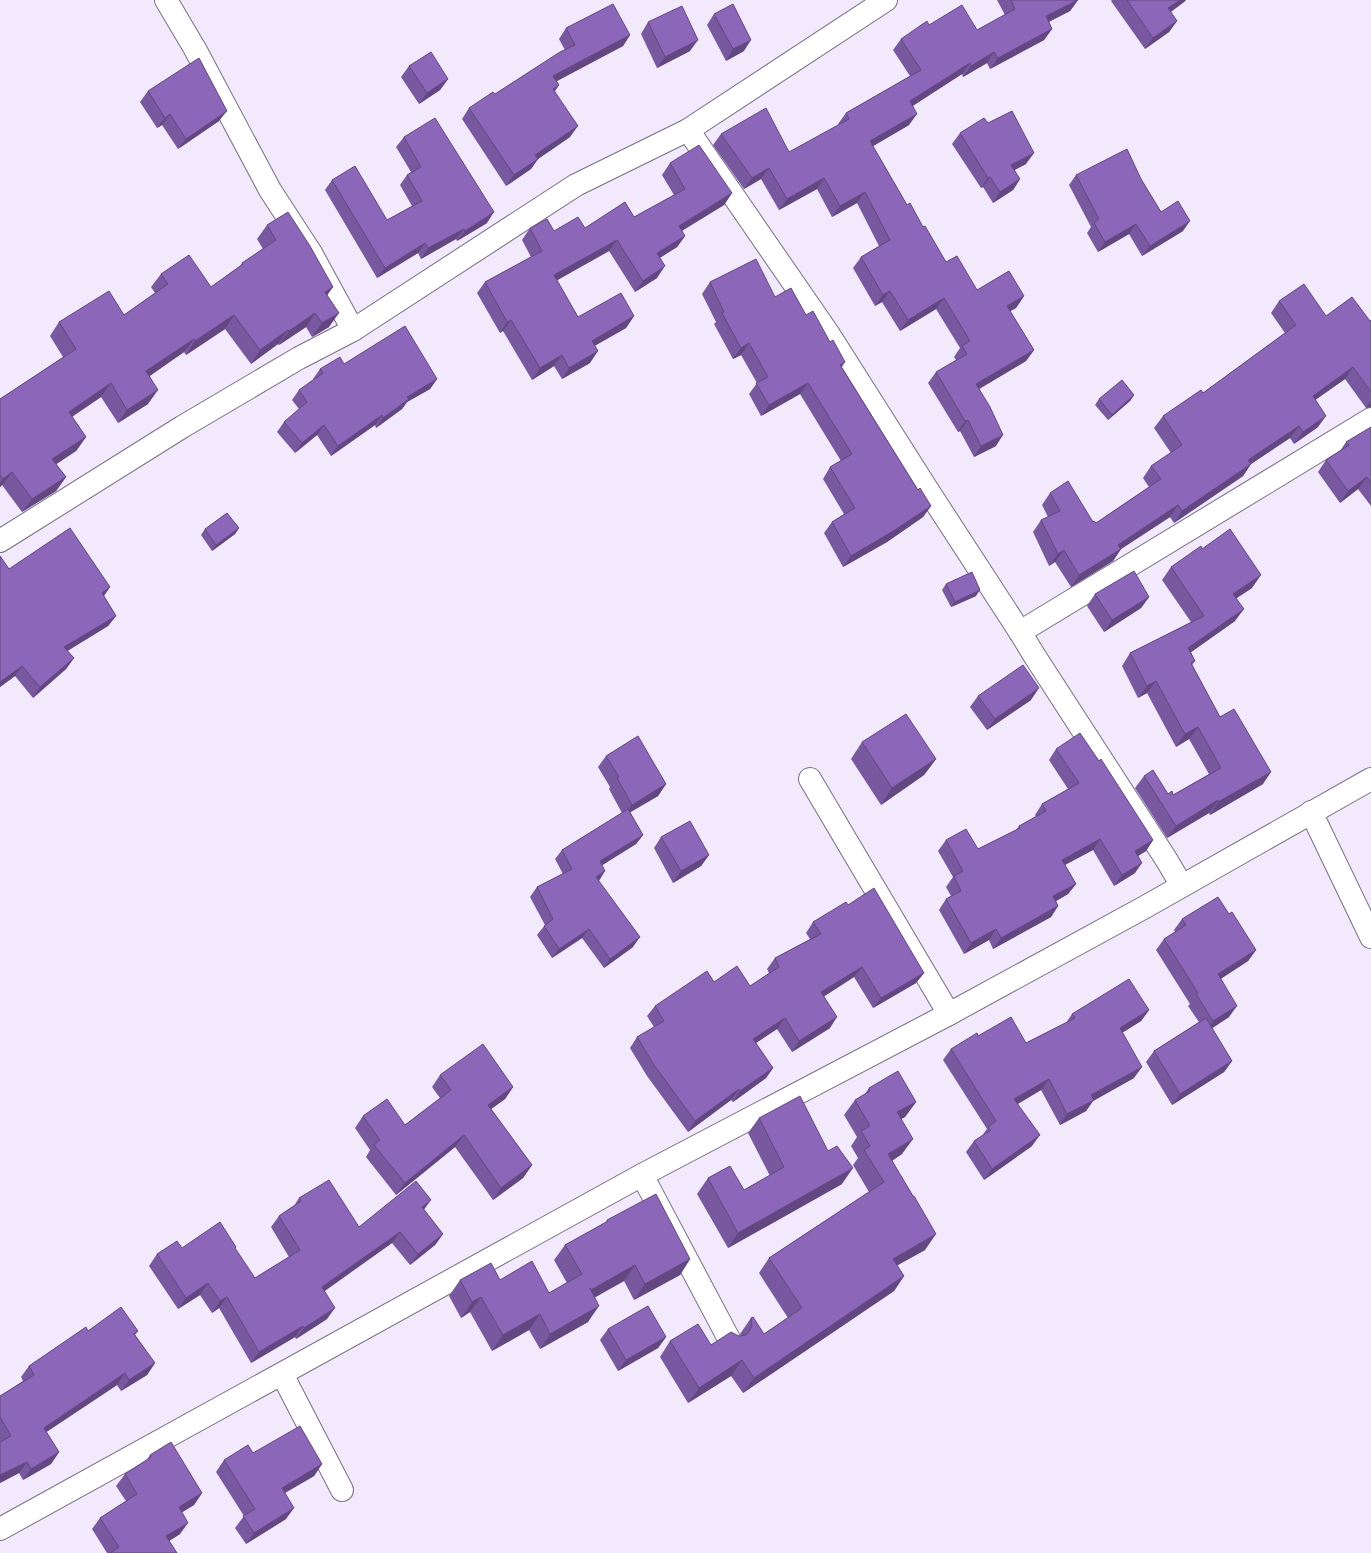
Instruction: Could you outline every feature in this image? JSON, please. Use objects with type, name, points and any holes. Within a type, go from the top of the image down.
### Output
[{"type":"street","points":[[166,0],[195,49],[270,190],[311,253],[353,330]]},
{"type":"street","points":[[0,541],[182,427],[299,358],[353,330],[576,185],[688,130],[886,0]]},
{"type":"street","points":[[688,130],[828,333],[1182,886]]},
{"type":"street","points":[[1020,632],[1371,419]]},
{"type":"street","points":[[810,779],[949,1014]]},
{"type":"street","points":[[0,1529],[642,1175],[949,1014],[1182,886],[1371,779]]},
{"type":"street","points":[[1311,812],[1371,937]]},
{"type":"street","points":[[642,1175],[729,1339]]},
{"type":"street","points":[[282,1374],[342,1490]]},
{"type":"building","points":[[1011,0],[1078,0],[1046,16],[1052,29],[998,58],[994,52],[971,66],[970,63],[910,101],[917,114],[870,141],[907,205],[910,203],[923,227],[925,226],[946,262],[957,256],[977,290],[1009,271],[1024,296],[1007,306],[1034,350],[976,384],[990,407],[1003,435],[981,446],[968,420],[965,421],[936,372],[967,354],[962,346],[970,341],[944,298],[908,320],[890,291],[883,295],[861,257],[890,240],[865,192],[840,206],[824,178],[787,199],[769,168],[752,178],[721,134],[766,108],[789,152],[849,119],[846,113],[921,70],[901,39],[927,21],[929,25],[962,5],[977,30],[1015,9]]},
{"type":"building","points":[[1127,0],[1180,0],[1168,8],[1177,21],[1153,38]]},
{"type":"building","points":[[613,4],[630,35],[553,76],[559,85],[553,89],[578,126],[535,155],[538,159],[514,175],[469,108],[493,92],[495,94],[560,52],[575,45],[566,28]]},
{"type":"building","points":[[733,4],[751,40],[733,49],[714,14]]},
{"type":"building","points":[[682,6],[698,40],[665,57],[648,22]]},
{"type":"building","points":[[431,52],[448,79],[427,93],[409,66]]},
{"type":"building","points":[[199,58],[227,111],[186,139],[170,114],[165,118],[148,91]]},
{"type":"building","points":[[1012,111],[1034,153],[1011,165],[1020,179],[1000,192],[990,177],[988,178],[960,133],[984,118],[988,123]]},
{"type":"building","points":[[435,118],[494,212],[465,231],[464,229],[428,248],[425,243],[385,268],[332,180],[355,166],[387,220],[422,201],[407,175],[421,167],[404,137]]},
{"type":"building","points":[[699,145],[732,193],[679,226],[685,236],[657,253],[665,266],[643,281],[617,240],[554,275],[578,317],[621,293],[634,316],[592,341],[598,351],[569,368],[562,355],[540,368],[511,320],[507,322],[485,282],[542,251],[530,228],[547,219],[554,231],[578,217],[585,228],[625,202],[634,217],[685,189],[670,163]]},
{"type":"building","points":[[1127,149],[1141,179],[1161,212],[1178,201],[1190,221],[1150,246],[1136,224],[1105,242],[1094,223],[1099,219],[1076,175]]},
{"type":"building","points":[[288,212],[310,246],[333,287],[325,292],[339,313],[322,323],[315,313],[260,350],[234,315],[195,341],[194,339],[146,371],[158,390],[127,410],[111,383],[69,412],[86,437],[52,459],[66,477],[32,499],[12,472],[3,479],[0,475],[0,399],[76,349],[59,322],[109,291],[124,315],[168,284],[161,274],[189,255],[211,287],[243,264],[242,263],[276,240],[267,225]]},
{"type":"building","points":[[756,259],[775,297],[791,288],[806,315],[813,311],[830,342],[833,340],[845,362],[840,365],[918,490],[920,488],[931,506],[895,530],[851,556],[832,522],[855,508],[830,467],[852,454],[808,383],[769,405],[756,383],[768,377],[749,343],[741,348],[722,313],[724,312],[710,282]]},
{"type":"building","points":[[1304,284],[1326,316],[1352,297],[1370,321],[1371,320],[1371,392],[1353,367],[1313,396],[1326,416],[1303,432],[1299,426],[1248,460],[1251,464],[1182,511],[1178,505],[1118,545],[1121,549],[1079,575],[1064,550],[1058,554],[1041,520],[1060,511],[1050,493],[1068,481],[1093,522],[1094,521],[1096,523],[1161,479],[1151,466],[1182,445],[1163,416],[1201,390],[1203,393],[1296,325],[1279,301]]},
{"type":"building","points":[[405,326],[437,379],[407,397],[409,399],[383,418],[382,415],[338,446],[324,425],[302,443],[284,422],[307,402],[299,390],[323,373],[320,369],[340,357],[344,364]]},
{"type":"building","points":[[1122,380],[1134,395],[1112,415],[1099,399]]},
{"type":"building","points":[[1371,427],[1371,483],[1367,477],[1348,491],[1326,460],[1349,445],[1346,442]]},
{"type":"building","points":[[227,513],[239,528],[216,545],[205,529]]},
{"type":"building","points":[[70,528],[110,587],[102,593],[116,616],[64,647],[74,658],[40,687],[22,666],[0,682],[0,556],[9,569]]},
{"type":"building","points":[[1230,529],[1261,575],[1233,594],[1244,609],[1188,648],[1195,661],[1191,663],[1220,717],[1234,709],[1271,772],[1218,802],[1218,800],[1176,826],[1144,776],[1153,770],[1168,794],[1172,791],[1173,795],[1221,768],[1198,727],[1185,734],[1156,681],[1147,686],[1130,653],[1204,616],[1171,567],[1201,546],[1202,549]]},
{"type":"building","points":[[1134,571],[1149,597],[1112,620],[1095,594]]},
{"type":"building","points":[[972,572],[980,590],[955,602],[946,584]]},
{"type":"building","points":[[1023,665],[1039,688],[995,719],[978,696]]},
{"type":"building","points":[[906,714],[936,759],[892,788],[862,742]]},
{"type":"building","points":[[1080,733],[1099,761],[1101,759],[1153,840],[1135,851],[1142,863],[1122,875],[1100,839],[1062,860],[1076,884],[1053,896],[1058,906],[1001,938],[996,929],[971,943],[946,899],[961,891],[954,876],[963,871],[946,840],[966,829],[978,849],[1020,828],[1019,826],[1046,811],[1042,804],[1079,783],[1056,749]]},
{"type":"building","points":[[638,736],[666,784],[632,805],[617,778],[619,777],[606,756]]},
{"type":"building","points":[[628,809],[643,835],[600,861],[605,871],[596,877],[640,937],[610,959],[589,929],[559,949],[544,926],[553,919],[537,887],[572,869],[562,850]]},
{"type":"building","points":[[690,821],[709,855],[681,871],[661,837]]},
{"type":"building","points":[[874,888],[924,973],[881,998],[862,967],[821,992],[837,1017],[799,1041],[785,1018],[753,1039],[773,1068],[740,1091],[739,1089],[695,1121],[654,1065],[637,1037],[664,1021],[655,1006],[707,971],[714,982],[737,966],[750,986],[779,967],[775,958],[821,934],[813,922],[846,902],[848,905]]},
{"type":"building","points":[[1218,897],[1229,914],[1232,912],[1256,950],[1218,974],[1237,1006],[1213,1021],[1196,994],[1198,993],[1164,939],[1186,925],[1182,919]]},
{"type":"building","points":[[1129,979],[1149,1010],[1120,1028],[1142,1067],[1091,1095],[1094,1100],[1067,1114],[1049,1079],[1014,1099],[1040,1135],[992,1169],[974,1141],[991,1130],[988,1127],[996,1121],[951,1049],[977,1033],[978,1036],[1011,1017],[1026,1043],[1075,1018],[1072,1014]]},
{"type":"building","points":[[1206,1018],[1232,1061],[1180,1094],[1154,1051]]},
{"type":"building","points":[[483,1044],[513,1087],[488,1105],[532,1165],[501,1188],[464,1135],[405,1183],[374,1145],[380,1140],[363,1116],[387,1099],[405,1125],[451,1090],[440,1075]]},
{"type":"building","points":[[898,1071],[916,1102],[897,1112],[913,1139],[888,1154],[936,1234],[893,1259],[904,1276],[754,1378],[742,1360],[699,1388],[670,1341],[698,1324],[711,1345],[731,1332],[739,1336],[746,1335],[752,1325],[751,1318],[753,1317],[764,1334],[802,1308],[769,1258],[884,1182],[864,1150],[870,1146],[861,1131],[870,1126],[855,1100],[870,1091],[869,1088]]},
{"type":"building","points":[[800,1096],[828,1151],[837,1146],[853,1168],[738,1233],[708,1178],[730,1166],[744,1190],[784,1167],[759,1118]]},
{"type":"building","points":[[329,1180],[359,1227],[416,1181],[431,1200],[422,1207],[443,1234],[418,1254],[400,1232],[322,1287],[335,1308],[304,1328],[303,1326],[259,1352],[227,1297],[220,1301],[208,1283],[186,1298],[157,1254],[177,1241],[182,1248],[220,1222],[255,1278],[300,1250],[279,1216],[301,1201],[299,1198]]},
{"type":"building","points":[[656,1194],[690,1259],[645,1284],[635,1265],[591,1290],[599,1306],[550,1334],[540,1314],[503,1335],[481,1297],[472,1302],[460,1280],[491,1263],[500,1280],[532,1261],[549,1293],[582,1274],[565,1245],[608,1221],[607,1220]]},
{"type":"building","points":[[648,1306],[666,1337],[626,1360],[608,1329]]},
{"type":"building","points":[[121,1307],[138,1331],[134,1334],[155,1363],[129,1380],[125,1373],[44,1428],[59,1452],[31,1469],[27,1462],[0,1475],[0,1442],[11,1436],[0,1417],[0,1396],[34,1375],[29,1366],[86,1327],[88,1331]]},
{"type":"building","points":[[300,1426],[322,1464],[282,1488],[294,1508],[254,1533],[243,1516],[255,1509],[224,1460],[248,1445],[253,1453]]},
{"type":"building","points":[[171,1442],[202,1493],[179,1507],[188,1523],[166,1536],[177,1553],[110,1553],[119,1547],[100,1518],[137,1494],[125,1474],[151,1457],[150,1455]]}]
